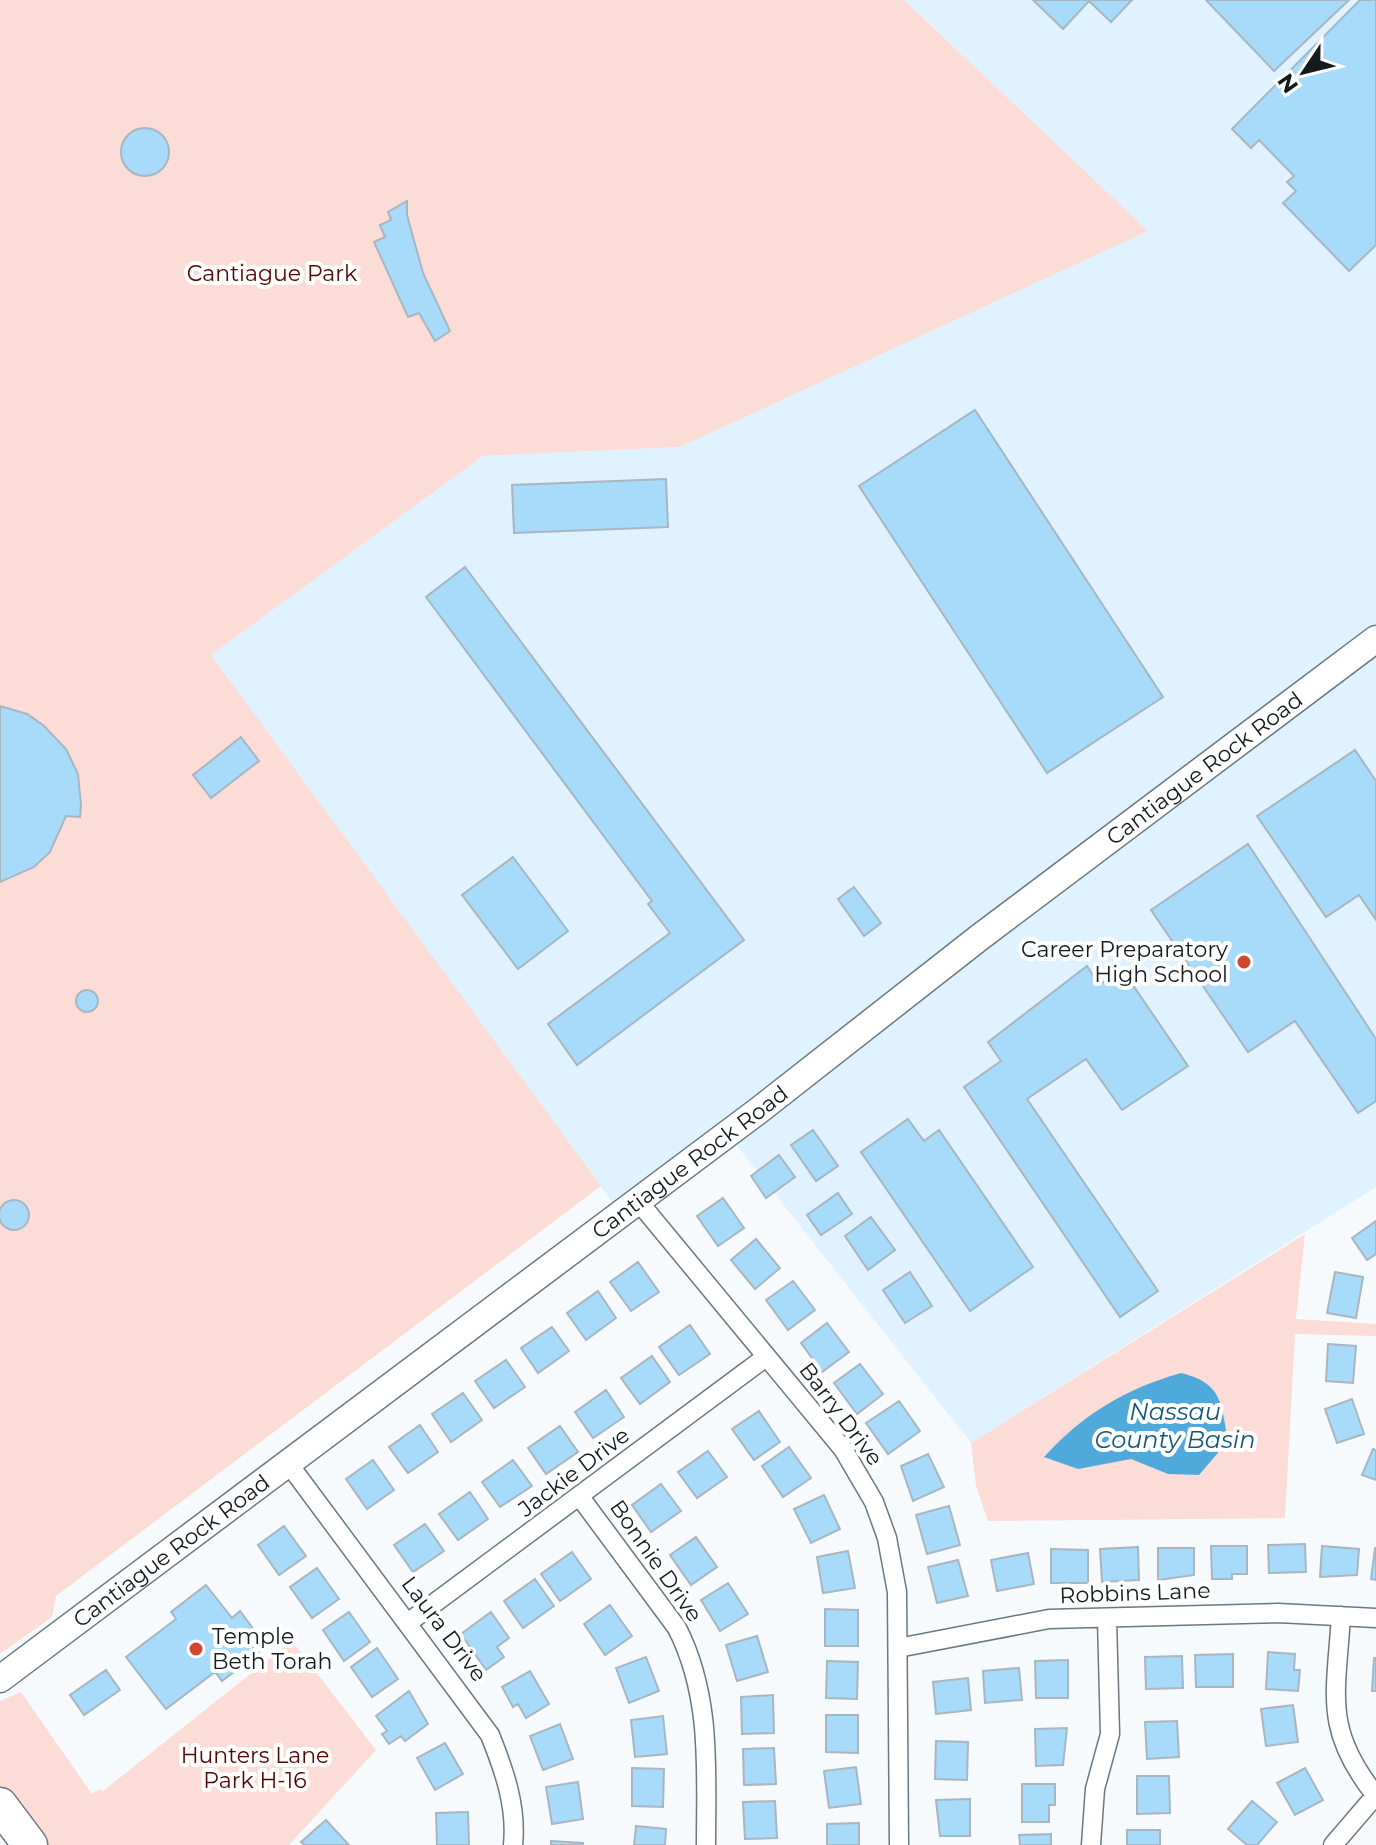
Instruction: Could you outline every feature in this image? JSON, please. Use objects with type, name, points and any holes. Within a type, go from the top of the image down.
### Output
[{"type":"highway","points":[[0,1805],[30,1845]]},
{"type":"main road","name":"Cantiague Rock Road","points":[[0,1679],[638,1201],[970,944],[1376,639]]},
{"type":"street","name":"Barry Drive","points":[[638,1201],[843,1449],[874,1502],[893,1561],[898,1648],[899,1845]]},
{"type":"street","name":"Jackie Drive","points":[[409,1622],[766,1357]]},
{"type":"street","name":"Laura Drive","points":[[288,1463],[490,1735],[506,1776],[513,1815],[513,1845]]},
{"type":"street","name":"Bonnie Drive","points":[[580,1497],[677,1628],[699,1680],[705,1723],[706,1845]]},
{"type":"street","name":"Robbins Lane","points":[[898,1648],[1049,1619],[1278,1613],[1376,1618]]},
{"type":"street","points":[[1333,1845],[1376,1796],[1347,1756],[1337,1726],[1341,1616]]},
{"type":"street","points":[[1091,1845],[1095,1789],[1110,1734],[1107,1619]]},
{"type":"shaded area","points":[[904,0],[1376,0],[1376,1187],[971,1443],[720,1124],[612,1202],[210,655],[483,456],[680,447],[1147,231]]},
{"type":"green space","name":"Cantiague Park","points":[[0,0],[904,0],[1148,231],[680,447],[483,456],[211,655],[601,1186],[56,1596],[52,1617],[0,1654]]},
{"type":"green space","points":[[1305,1234],[1296,1319],[1376,1324],[1376,1336],[1295,1334],[1285,1518],[988,1521],[976,1486],[971,1443]]},
{"type":"green space","name":"Hunters Lane Park H-16","points":[[292,1641],[376,1750],[289,1845],[45,1845],[0,1788],[0,1701],[21,1692],[92,1794],[99,1789],[103,1791]]},
{"type":"water","name":"Nassau County Basin","points":[[1181,1373],[1195,1377],[1212,1389],[1218,1397],[1226,1428],[1228,1441],[1199,1475],[1168,1474],[1131,1459],[1078,1469],[1044,1457],[1074,1428],[1106,1405],[1141,1387]]},
{"type":"building","points":[[1033,0],[1132,0],[1111,22],[1089,1],[1063,29]]},
{"type":"building","points":[[1206,0],[1349,0],[1274,71]]},
{"type":"building","points":[[1360,0],[1376,0],[1376,245],[1349,271],[1283,203],[1296,191],[1287,182],[1294,176],[1259,140],[1251,148],[1232,129]]},
{"type":"building","points":[[145,128],[162,135],[169,152],[162,169],[145,176],[128,169],[121,152],[128,135]]},
{"type":"building","points":[[407,201],[407,215],[423,273],[450,331],[435,341],[419,313],[408,317],[374,242],[385,237],[380,225],[391,220],[388,212]]},
{"type":"building","points":[[975,410],[1163,697],[1047,773],[859,486]]},
{"type":"building","points":[[666,479],[668,527],[514,533],[512,485]]},
{"type":"building","points":[[465,567],[744,940],[577,1065],[548,1024],[670,933],[648,904],[652,901],[426,597]]},
{"type":"building","points":[[0,706],[27,714],[43,725],[66,749],[78,774],[81,805],[80,817],[66,816],[50,852],[34,867],[0,882]]},
{"type":"building","points":[[241,737],[259,761],[211,798],[193,775]]},
{"type":"building","points":[[1355,750],[1376,781],[1376,920],[1359,895],[1326,917],[1257,816]]},
{"type":"building","points":[[1248,844],[1376,1039],[1376,1101],[1358,1113],[1295,1021],[1248,1052],[1151,910]]},
{"type":"building","points":[[513,857],[568,931],[518,969],[462,895]]},
{"type":"building","points":[[854,887],[881,923],[864,936],[838,899]]},
{"type":"building","points":[[1087,966],[1099,985],[1122,969],[1188,1066],[1122,1110],[1086,1059],[1027,1099],[1158,1291],[1120,1317],[964,1087],[1001,1061],[988,1042]]},
{"type":"building","points":[[87,990],[95,993],[98,1001],[95,1009],[87,1012],[79,1009],[76,1001],[79,993]]},
{"type":"building","points":[[908,1119],[924,1141],[939,1130],[1033,1267],[970,1311],[861,1152]]},
{"type":"building","points":[[813,1130],[838,1166],[816,1181],[791,1145]]},
{"type":"building","points":[[779,1155],[795,1177],[766,1198],[751,1176]]},
{"type":"building","points":[[838,1193],[852,1214],[821,1235],[807,1215]]},
{"type":"building","points":[[723,1198],[744,1228],[718,1246],[697,1216]]},
{"type":"building","points":[[14,1200],[25,1204],[29,1215],[25,1226],[14,1230],[3,1226],[-1,1215],[3,1204]]},
{"type":"building","points":[[871,1217],[895,1250],[868,1270],[845,1236]]},
{"type":"building","points":[[1376,1221],[1376,1254],[1367,1260],[1352,1238]]},
{"type":"building","points":[[756,1239],[780,1268],[755,1289],[731,1260]]},
{"type":"building","points":[[638,1262],[659,1292],[631,1311],[610,1282]]},
{"type":"building","points":[[910,1272],[932,1306],[905,1323],[883,1290]]},
{"type":"building","points":[[1335,1272],[1363,1277],[1356,1318],[1327,1313]]},
{"type":"building","points":[[793,1281],[815,1310],[788,1330],[766,1300]]},
{"type":"building","points":[[598,1291],[616,1318],[586,1340],[567,1313]]},
{"type":"building","points":[[827,1323],[849,1352],[822,1372],[801,1343]]},
{"type":"building","points":[[690,1325],[710,1354],[679,1375],[659,1347]]},
{"type":"building","points":[[552,1327],[569,1351],[538,1373],[521,1348]]},
{"type":"building","points":[[1328,1344],[1356,1346],[1353,1383],[1326,1381]]},
{"type":"building","points":[[652,1356],[670,1382],[640,1404],[621,1378]]},
{"type":"building","points":[[506,1360],[525,1387],[494,1408],[475,1381]]},
{"type":"building","points":[[860,1364],[883,1394],[857,1414],[834,1383]]},
{"type":"building","points":[[606,1390],[624,1417],[593,1438],[575,1412]]},
{"type":"building","points":[[463,1393],[482,1420],[451,1442],[432,1414]]},
{"type":"building","points":[[1352,1399],[1364,1434],[1337,1443],[1325,1409]]},
{"type":"building","points":[[899,1401],[920,1431],[888,1454],[866,1423]]},
{"type":"building","points":[[759,1411],[780,1442],[754,1460],[732,1429]]},
{"type":"building","points":[[420,1425],[438,1452],[408,1473],[389,1447]]},
{"type":"building","points":[[560,1426],[578,1452],[546,1474],[528,1448]]},
{"type":"building","points":[[789,1447],[811,1478],[783,1497],[762,1466]]},
{"type":"building","points":[[1373,1449],[1376,1450],[1376,1480],[1362,1475]]},
{"type":"building","points":[[708,1451],[727,1477],[697,1498],[678,1472]]},
{"type":"building","points":[[928,1454],[944,1487],[913,1501],[901,1466]]},
{"type":"building","points":[[373,1460],[394,1490],[367,1509],[346,1479]]},
{"type":"building","points":[[513,1460],[532,1486],[500,1507],[482,1482]]},
{"type":"building","points":[[661,1484],[681,1511],[651,1532],[632,1505]]},
{"type":"building","points":[[470,1492],[488,1519],[458,1540],[439,1514]]},
{"type":"building","points":[[824,1495],[840,1529],[811,1543],[794,1509]]},
{"type":"building","points":[[949,1506],[960,1545],[927,1554],[916,1515]]},
{"type":"building","points":[[425,1524],[444,1551],[413,1572],[394,1545]]},
{"type":"building","points":[[284,1526],[306,1556],[279,1575],[258,1545]]},
{"type":"building","points":[[696,1537],[717,1567],[691,1585],[670,1555]]},
{"type":"building","points":[[1305,1544],[1306,1572],[1269,1573],[1268,1545]]},
{"type":"building","points":[[1211,1546],[1247,1546],[1247,1574],[1232,1574],[1232,1579],[1212,1579]]},
{"type":"building","points":[[1322,1546],[1359,1549],[1357,1575],[1320,1577]]},
{"type":"building","points":[[1138,1547],[1139,1580],[1102,1582],[1100,1549]]},
{"type":"building","points":[[1158,1548],[1194,1548],[1194,1575],[1158,1580]]},
{"type":"building","points":[[1376,1548],[1376,1580],[1371,1579]]},
{"type":"building","points":[[1051,1549],[1088,1550],[1088,1583],[1051,1583]]},
{"type":"building","points":[[848,1551],[855,1588],[823,1593],[817,1557]]},
{"type":"building","points":[[572,1552],[591,1579],[560,1601],[541,1574]]},
{"type":"building","points":[[1028,1553],[1034,1584],[997,1591],[991,1560]]},
{"type":"building","points":[[958,1560],[968,1596],[937,1603],[928,1567]]},
{"type":"building","points":[[317,1568],[339,1599],[312,1618],[290,1587]]},
{"type":"building","points":[[535,1579],[554,1606],[523,1628],[504,1601]]},
{"type":"building","points":[[728,1583],[748,1614],[720,1631],[701,1600]]},
{"type":"building","name":"Temple Beth Torah","points":[[206,1585],[232,1618],[240,1611],[260,1638],[251,1644],[259,1653],[222,1681],[215,1672],[166,1709],[126,1657],[176,1619],[171,1612]]},
{"type":"building","points":[[610,1605],[632,1636],[605,1655],[584,1624]]},
{"type":"building","points":[[825,1609],[858,1610],[858,1646],[825,1646]]},
{"type":"building","points":[[349,1612],[370,1642],[344,1661],[323,1630]]},
{"type":"building","points":[[491,1612],[509,1638],[497,1647],[504,1657],[486,1670],[461,1634]]},
{"type":"building","points":[[757,1636],[768,1672],[737,1681],[726,1645]]},
{"type":"building","points":[[377,1648],[398,1679],[372,1697],[351,1667]]},
{"type":"building","points":[[1268,1652],[1295,1654],[1294,1670],[1300,1670],[1298,1691],[1266,1689]]},
{"type":"building","points":[[1233,1654],[1233,1687],[1196,1687],[1195,1655]]},
{"type":"building","points":[[1182,1656],[1183,1688],[1146,1689],[1145,1657]]},
{"type":"building","points":[[646,1657],[659,1691],[629,1703],[616,1668]]},
{"type":"building","points":[[1374,1658],[1376,1691],[1372,1691]]},
{"type":"building","points":[[1068,1660],[1068,1698],[1036,1698],[1035,1661]]},
{"type":"building","points":[[827,1661],[858,1662],[857,1699],[826,1698]]},
{"type":"building","points":[[1019,1668],[1022,1700],[985,1703],[983,1671]]},
{"type":"building","points":[[106,1670],[120,1690],[84,1715],[70,1695]]},
{"type":"building","points":[[530,1671],[549,1704],[526,1718],[518,1704],[513,1707],[502,1687]]},
{"type":"building","points":[[968,1678],[971,1710],[936,1714],[933,1682]]},
{"type":"building","points":[[409,1691],[428,1724],[405,1741],[401,1736],[389,1744],[382,1734],[387,1731],[376,1716]]},
{"type":"building","points":[[773,1695],[774,1733],[742,1734],[741,1697]]},
{"type":"building","points":[[1293,1705],[1298,1742],[1266,1746],[1261,1709]]},
{"type":"building","points":[[826,1715],[858,1715],[858,1753],[826,1752]]},
{"type":"building","points":[[663,1716],[667,1754],[635,1757],[631,1720]]},
{"type":"building","points":[[1177,1721],[1179,1757],[1147,1759],[1145,1722]]},
{"type":"building","points":[[560,1724],[573,1759],[543,1770],[530,1736]]},
{"type":"building","points":[[1067,1728],[1063,1765],[1036,1766],[1035,1729]]},
{"type":"building","points":[[936,1741],[968,1742],[967,1780],[935,1779]]},
{"type":"building","points":[[445,1743],[463,1774],[435,1790],[417,1758]]},
{"type":"building","points":[[774,1748],[776,1784],[744,1785],[743,1749]]},
{"type":"building","points":[[856,1767],[861,1804],[829,1808],[824,1771]]},
{"type":"building","points":[[632,1768],[664,1769],[663,1807],[632,1806]]},
{"type":"building","points":[[1305,1768],[1323,1800],[1295,1815],[1277,1783]]},
{"type":"building","points":[[1137,1776],[1169,1776],[1170,1813],[1137,1814]]},
{"type":"building","points":[[578,1782],[583,1819],[552,1824],[546,1787]]},
{"type":"building","points":[[1022,1784],[1055,1784],[1055,1805],[1049,1805],[1049,1822],[1022,1822]]},
{"type":"building","points":[[970,1799],[970,1836],[940,1836],[936,1800]]},
{"type":"building","points":[[775,1801],[777,1838],[745,1839],[743,1802]]},
{"type":"building","points":[[1252,1801],[1277,1822],[1257,1845],[1247,1845],[1228,1829]]},
{"type":"building","points":[[468,1812],[469,1845],[437,1845],[436,1813]]},
{"type":"building","points":[[326,1820],[349,1845],[305,1845],[301,1842]]},
{"type":"building","points":[[859,1823],[859,1845],[827,1845],[827,1824]]},
{"type":"building","points":[[636,1826],[666,1829],[665,1845],[634,1845]]},
{"type":"building","points":[[1127,1830],[1160,1830],[1160,1845],[1127,1845]]},
{"type":"building","points":[[1051,1834],[1051,1845],[1020,1845],[1019,1835]]},
{"type":"building","points":[[551,1841],[583,1843],[583,1845],[551,1845]]},
{"type":"place","name":"Career Preparatory High School","points":[[1244,962]]},
{"type":"place","name":"Temple Beth Torah","points":[[196,1649]]}]
